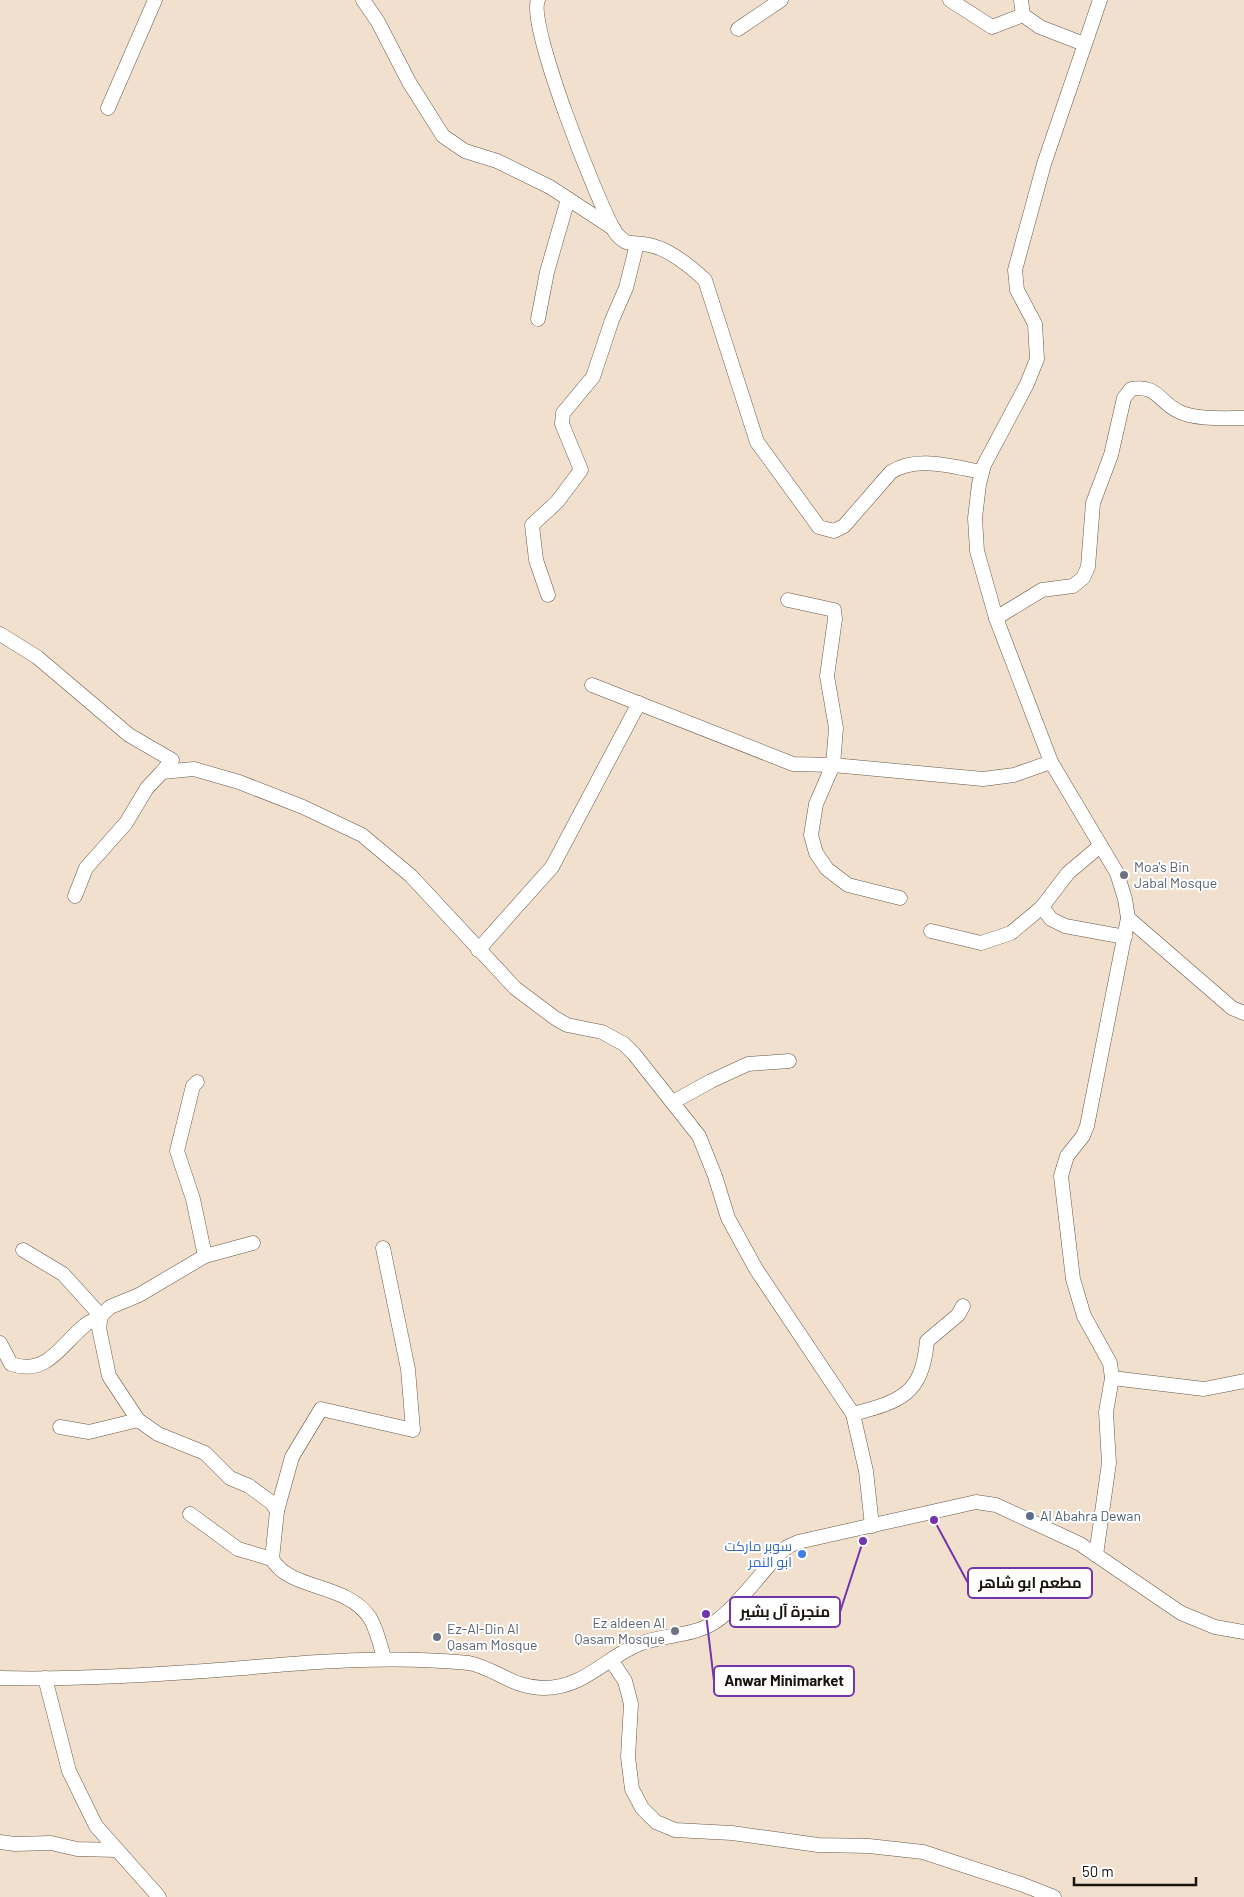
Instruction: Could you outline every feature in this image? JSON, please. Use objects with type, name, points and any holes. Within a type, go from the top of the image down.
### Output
[{"type":"street","points":[[108,108],[155,0]]},
{"type":"street","points":[[363,0],[378,22],[409,82],[443,136],[465,151],[506,165],[568,199],[614,230],[626,242],[646,244],[661,249],[693,268],[705,280],[757,442],[819,527],[834,531],[844,526],[891,472],[900,466],[919,463],[982,472]]},
{"type":"street","points":[[538,0],[536,12],[550,66],[581,154],[614,230]]},
{"type":"street","points":[[738,29],[780,0]]},
{"type":"street","points":[[950,0],[992,27],[1023,15]]},
{"type":"street","points":[[1021,0],[1023,15],[1040,27],[1084,44]]},
{"type":"street","points":[[1096,1555],[1109,1463],[1106,1412],[1112,1378],[1110,1363],[1092,1334],[1073,1279],[1062,1166],[1067,1156],[1083,1136],[1087,1126],[1128,918],[1125,899],[1117,873],[1051,762],[996,618],[981,568],[975,535],[976,501],[982,472],[992,447],[1027,384],[1036,358],[1037,335],[1035,324],[1017,290],[1016,270],[1044,164],[1100,0]]},
{"type":"street","points":[[538,319],[547,272],[568,199]]},
{"type":"street","points":[[548,594],[536,560],[532,525],[557,502],[581,470],[562,424],[563,414],[594,377],[612,320],[626,288],[637,244]]},
{"type":"street","points":[[996,618],[1042,590],[1073,586],[1083,578],[1088,568],[1093,503],[1111,455],[1124,398],[1131,390],[1140,387],[1148,389],[1160,396],[1178,412],[1207,418],[1244,418]]},
{"type":"street","points":[[788,600],[834,610],[835,619],[827,676],[836,728],[833,765],[815,812],[811,835],[816,853],[827,869],[848,885],[900,898]]},
{"type":"street","points":[[0,634],[37,658],[129,735],[172,760],[147,788],[126,823],[86,868],[75,896]]},
{"type":"street","points":[[592,685],[722,735],[780,761],[793,764],[833,765],[983,779],[1014,775],[1051,762]]},
{"type":"street","points":[[478,950],[552,867],[639,703]]},
{"type":"street","points":[[162,772],[185,765]]},
{"type":"street","points":[[162,772],[194,769],[239,782],[302,806],[362,835],[410,876],[515,988],[567,1025],[602,1032],[624,1044],[699,1136],[716,1176],[728,1218],[756,1269],[853,1414],[866,1471],[872,1526]]},
{"type":"street","points":[[931,931],[981,943],[1011,933],[1042,907],[1068,873],[1100,846]]},
{"type":"street","points":[[1042,907],[1051,919],[1065,926],[1125,937]]},
{"type":"street","points":[[1128,918],[1232,1008],[1244,1013]]},
{"type":"street","points":[[673,1102],[748,1064],[789,1062]]},
{"type":"street","points":[[197,1082],[193,1086],[188,1102],[177,1151],[193,1199],[205,1256]]},
{"type":"street","points":[[0,1343],[11,1364],[20,1367],[40,1366],[70,1342],[84,1326],[101,1316],[110,1307],[139,1295],[205,1256],[253,1243]]},
{"type":"street","points":[[383,1248],[408,1369],[413,1430],[322,1409],[292,1456],[277,1511],[272,1559],[276,1566],[287,1575],[345,1596],[356,1602],[370,1618],[384,1658]]},
{"type":"street","points":[[23,1250],[63,1274],[101,1316]]},
{"type":"street","points":[[853,1414],[880,1407],[906,1394],[918,1381],[925,1359],[927,1341],[958,1315],[963,1306]]},
{"type":"street","points":[[101,1316],[99,1328],[109,1376],[138,1420],[158,1434],[205,1453],[225,1474],[249,1486],[272,1503],[277,1511]]},
{"type":"street","points":[[1112,1378],[1204,1389],[1244,1381]]},
{"type":"street","points":[[60,1427],[88,1432],[138,1420]]},
{"type":"street","points":[[0,1678],[190,1672],[384,1658],[469,1663],[480,1666],[519,1685],[545,1688],[571,1684],[583,1679],[616,1656],[641,1644],[684,1635],[716,1622],[787,1546],[976,1502],[986,1502],[1080,1544],[1181,1613],[1215,1627],[1244,1632]]},
{"type":"street","points":[[190,1514],[238,1549],[272,1559]]},
{"type":"street","points":[[611,1660],[625,1681],[631,1704],[628,1757],[632,1789],[642,1808],[656,1822],[675,1830],[732,1834],[818,1845],[869,1846],[923,1852],[1021,1884],[1054,1897]]},
{"type":"street","points":[[45,1678],[69,1771],[96,1826],[159,1897]]},
{"type":"street","points":[[0,1842],[15,1844],[51,1842],[77,1849],[117,1850]]},
{"type":"place","name":"Moa's Bin Jabal Mosque","points":[[1124,875]]},
{"type":"place","name":"Al Abahra Dewan","points":[[1030,1516]]},
{"type":"place","name":"مطعم ابو شاهر","points":[[934,1520]]},
{"type":"place","name":"منجرة آل بشير","points":[[863,1541]]},
{"type":"place","name":"سوبر ماركت ابو النمر","points":[[802,1554]]},
{"type":"place","name":"Anwar Minimarket","points":[[706,1614]]},
{"type":"place","name":"Ez aldeen Al Qasam Mosque","points":[[675,1631]]},
{"type":"place","name":"Ez-Al-Din Al Qasam Mosque","points":[[437,1637]]}]
